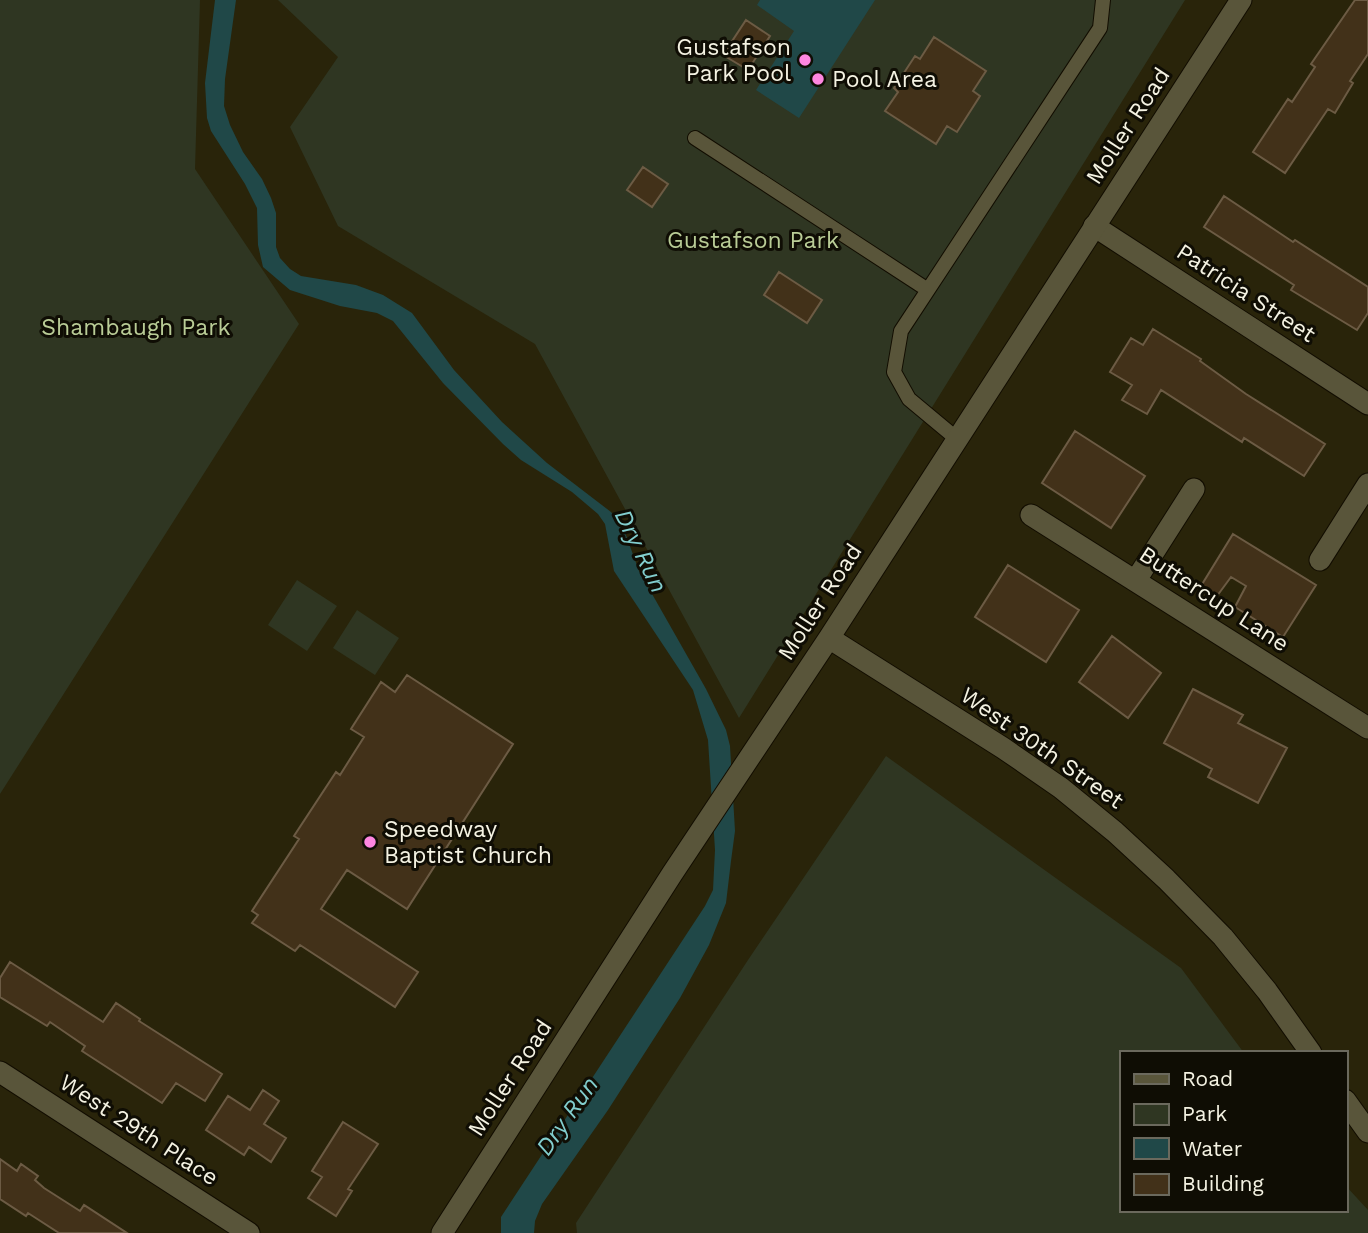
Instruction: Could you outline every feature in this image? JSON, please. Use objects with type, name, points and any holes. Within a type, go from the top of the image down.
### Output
[{"type":"street","name":"Moller Road","points":[[442,1233],[754,747],[829,638],[1241,0]]},
{"type":"street","name":"Patricia Street","points":[[1094,226],[1368,404]]},
{"type":"street","points":[[1320,559],[1368,484]]},
{"type":"street","points":[[1136,580],[1194,489]]},
{"type":"street","name":"Buttercup Lane","points":[[1031,515],[1368,729]]},
{"type":"street","name":"West 30th Street","points":[[829,638],[1061,788],[1150,862],[1215,929],[1267,991],[1310,1051]]},
{"type":"street","name":"West 29th Place","points":[[0,1072],[248,1233]]},
{"type":"street","points":[[1347,1103],[1368,1132]]},
{"type":"lane","points":[[957,439],[909,399],[894,372],[901,331],[1100,28],[1103,0]]},
{"type":"lane","points":[[695,138],[928,290]]},
{"type":"green space","name":"Shambaugh Park","points":[[0,0],[200,0],[195,169],[299,324],[0,794]]},
{"type":"green space","name":"Gustafson Park","points":[[278,0],[1185,0],[739,718],[535,344],[338,226],[290,127],[338,57]]},
{"type":"green space","points":[[297,580],[337,606],[307,651],[268,625]]},
{"type":"green space","points":[[357,610],[399,638],[375,675],[333,648]]},
{"type":"green space","points":[[886,756],[1181,968],[1243,1051],[1120,1051],[1120,1212],[1347,1212],[1347,1187],[1368,1210],[1368,1233],[577,1233],[576,1223],[748,960]]},
{"type":"water","name":"Dry Run","points":[[215,0],[236,0],[224,106],[243,152],[262,179],[271,198],[276,213],[276,247],[280,258],[301,276],[356,285],[383,295],[412,313],[454,370],[502,422],[547,463],[611,512],[623,527],[639,571],[706,689],[726,730],[730,746],[735,831],[726,903],[709,945],[680,998],[608,1110],[542,1204],[535,1221],[534,1233],[501,1233],[501,1217],[713,890],[715,850],[708,740],[693,690],[614,571],[605,524],[598,514],[572,492],[521,460],[503,444],[443,383],[393,321],[377,313],[340,306],[290,290],[263,267],[258,245],[257,208],[211,131],[207,118],[205,83]]},
{"type":"water","name":"Gustafson Park Pool","points":[[760,0],[875,0],[799,118],[756,90],[794,31],[757,5]]},
{"type":"building","points":[[1355,0],[1368,0],[1368,54],[1350,81],[1353,83],[1335,113],[1328,109],[1285,173],[1253,152],[1288,99],[1292,102],[1315,67],[1311,64]]},
{"type":"building","points":[[746,20],[770,36],[748,70],[723,55]]},
{"type":"building","points":[[934,37],[986,71],[973,91],[980,96],[957,132],[947,126],[936,144],[885,111],[898,92],[894,88],[915,56],[920,59]]},
{"type":"building","points":[[643,167],[668,184],[652,207],[627,190]]},
{"type":"building","points":[[1224,196],[1368,287],[1368,313],[1357,330],[1291,290],[1294,285],[1204,227]]},
{"type":"building","points":[[779,272],[822,300],[807,323],[764,295]]},
{"type":"building","points":[[1153,329],[1201,359],[1200,361],[1246,394],[1325,444],[1304,476],[1244,438],[1242,442],[1161,390],[1147,414],[1122,400],[1132,385],[1110,372],[1131,338],[1143,345]]},
{"type":"building","points":[[1075,431],[1145,476],[1111,528],[1042,483]]},
{"type":"building","points":[[1233,534],[1316,585],[1283,637],[1235,607],[1246,586],[1231,577],[1217,596],[1201,586]]},
{"type":"building","points":[[1008,565],[1079,610],[1046,662],[975,617]]},
{"type":"building","points":[[1112,636],[1161,673],[1128,718],[1079,682]]},
{"type":"building","name":"Speedway Baptist Church","points":[[407,675],[513,744],[407,909],[347,870],[321,909],[418,972],[395,1007],[300,945],[295,951],[252,923],[258,915],[252,911],[299,839],[294,836],[336,772],[340,775],[364,737],[351,729],[381,682],[395,692]]},
{"type":"building","points":[[1193,689],[1243,715],[1238,723],[1287,748],[1258,803],[1208,777],[1212,769],[1164,743]]},
{"type":"building","points":[[10,962],[103,1022],[116,1003],[140,1019],[139,1021],[222,1074],[205,1101],[176,1083],[162,1103],[82,1051],[85,1046],[50,1022],[47,1026],[0,997],[0,978]]},
{"type":"building","points":[[263,1090],[279,1101],[264,1124],[286,1138],[271,1162],[249,1147],[244,1155],[206,1130],[228,1096],[250,1110]]},
{"type":"building","points":[[343,1122],[378,1144],[348,1189],[352,1191],[336,1216],[308,1198],[322,1177],[312,1171]]},
{"type":"building","points":[[0,1159],[17,1171],[21,1164],[38,1176],[35,1180],[44,1188],[80,1211],[84,1205],[127,1233],[59,1233],[28,1213],[26,1216],[0,1199]]},
{"type":"place","name":"Gustafson Park Pool","points":[[805,60]]},
{"type":"place","name":"Pool Area","points":[[818,79]]},
{"type":"place","name":"Speedway Baptist Church","points":[[370,842]]}]
